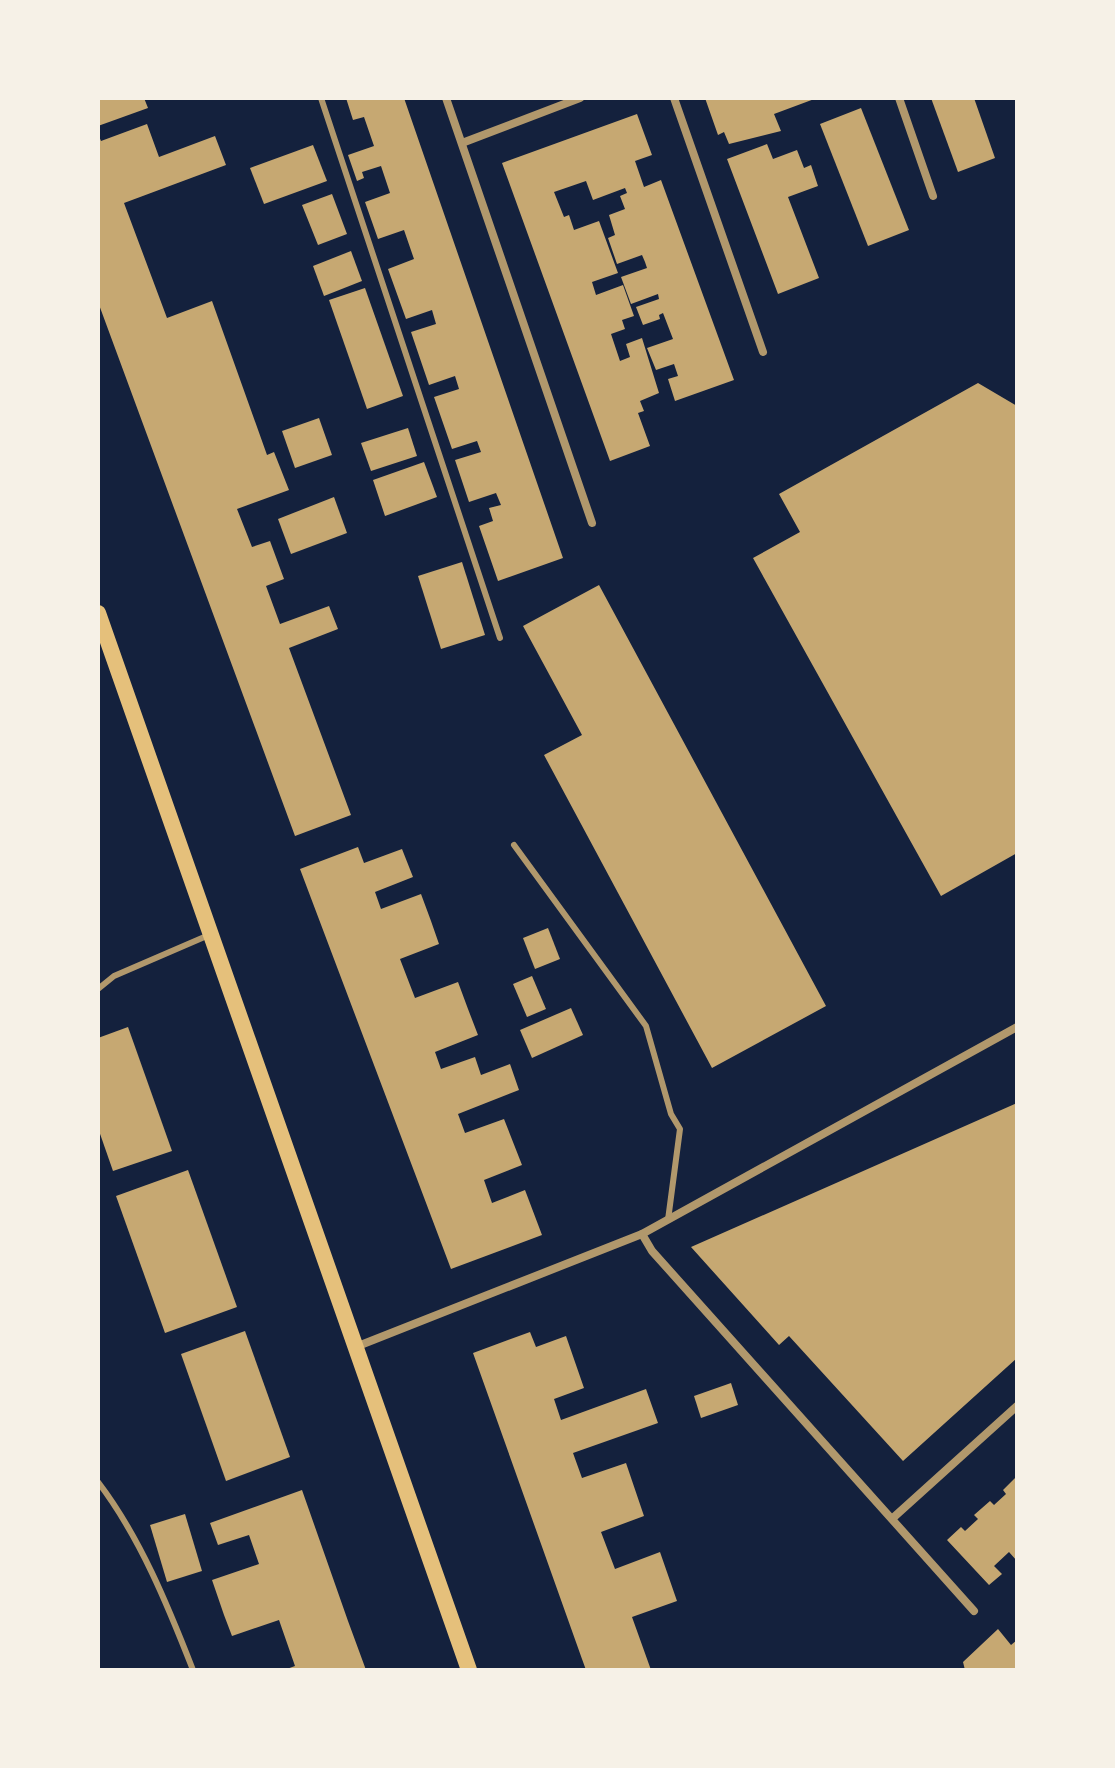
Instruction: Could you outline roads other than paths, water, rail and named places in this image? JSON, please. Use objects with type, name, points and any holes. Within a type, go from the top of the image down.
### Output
[{"type":"main road","points":[[98,613],[358,1346],[469,1670]]},
{"type":"street","points":[[446,98],[592,523]]},
{"type":"street","points":[[462,143],[580,98]]},
{"type":"street","points":[[674,98],[763,352]]},
{"type":"street","points":[[899,98],[933,196]]},
{"type":"street","points":[[358,1346],[642,1234],[1017,1027]]},
{"type":"street","points":[[642,1234],[652,1251],[894,1517],[974,1611]]},
{"type":"street","points":[[894,1517],[1017,1406]]},
{"type":"lane","points":[[321,98],[500,638]]},
{"type":"lane","points":[[514,845],[646,1026],[671,1114],[680,1129],[668,1220]]},
{"type":"lane","points":[[98,989],[114,976],[212,934]]},
{"type":"lane","points":[[98,1482],[120,1510],[174,1621],[193,1670]]}]
